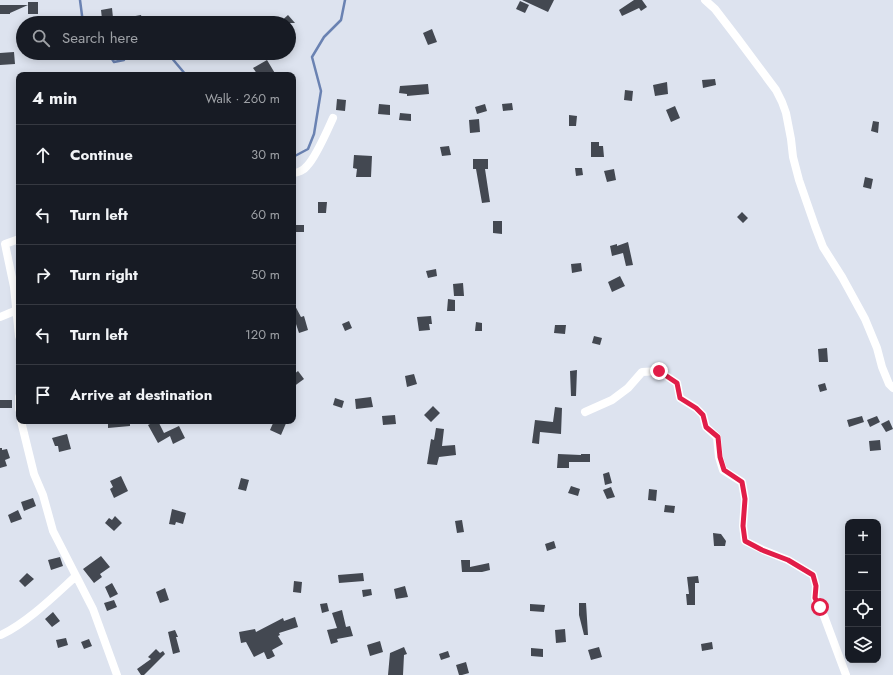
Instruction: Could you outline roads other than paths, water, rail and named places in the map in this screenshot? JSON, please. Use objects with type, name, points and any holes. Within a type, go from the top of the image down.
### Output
[{"type":"street","points":[[704,0],[715,9],[776,90],[782,102],[786,113],[793,157],[799,180],[823,247],[842,277],[865,320],[882,367],[889,384],[893,388]]},
{"type":"street","points":[[296,173],[307,167],[316,153],[333,118]]},
{"type":"street","points":[[16,240],[3,242],[14,287],[16,302]]},
{"type":"street","points":[[0,318],[16,310]]},
{"type":"street","points":[[585,412],[612,400],[628,388],[642,372],[659,371],[677,383],[680,398],[696,408],[703,415],[706,427],[718,437],[720,457],[724,470],[742,482],[745,499],[743,526],[745,541],[762,550],[788,560],[813,575],[816,586],[815,598],[824,616],[846,675]]},
{"type":"street","points":[[22,424],[34,474],[43,495],[53,531],[93,609],[117,675]]},
{"type":"street","points":[[0,635],[11,630],[40,608],[76,576]]},
{"type":"waterway","points":[[80,0],[82,16]]},
{"type":"waterway","points":[[296,155],[308,149],[314,134],[321,91],[312,57],[324,37],[341,20],[345,0]]},
{"type":"waterway","points":[[113,60],[114,62],[124,60]]},
{"type":"waterway","points":[[173,60],[183,72]]}]
